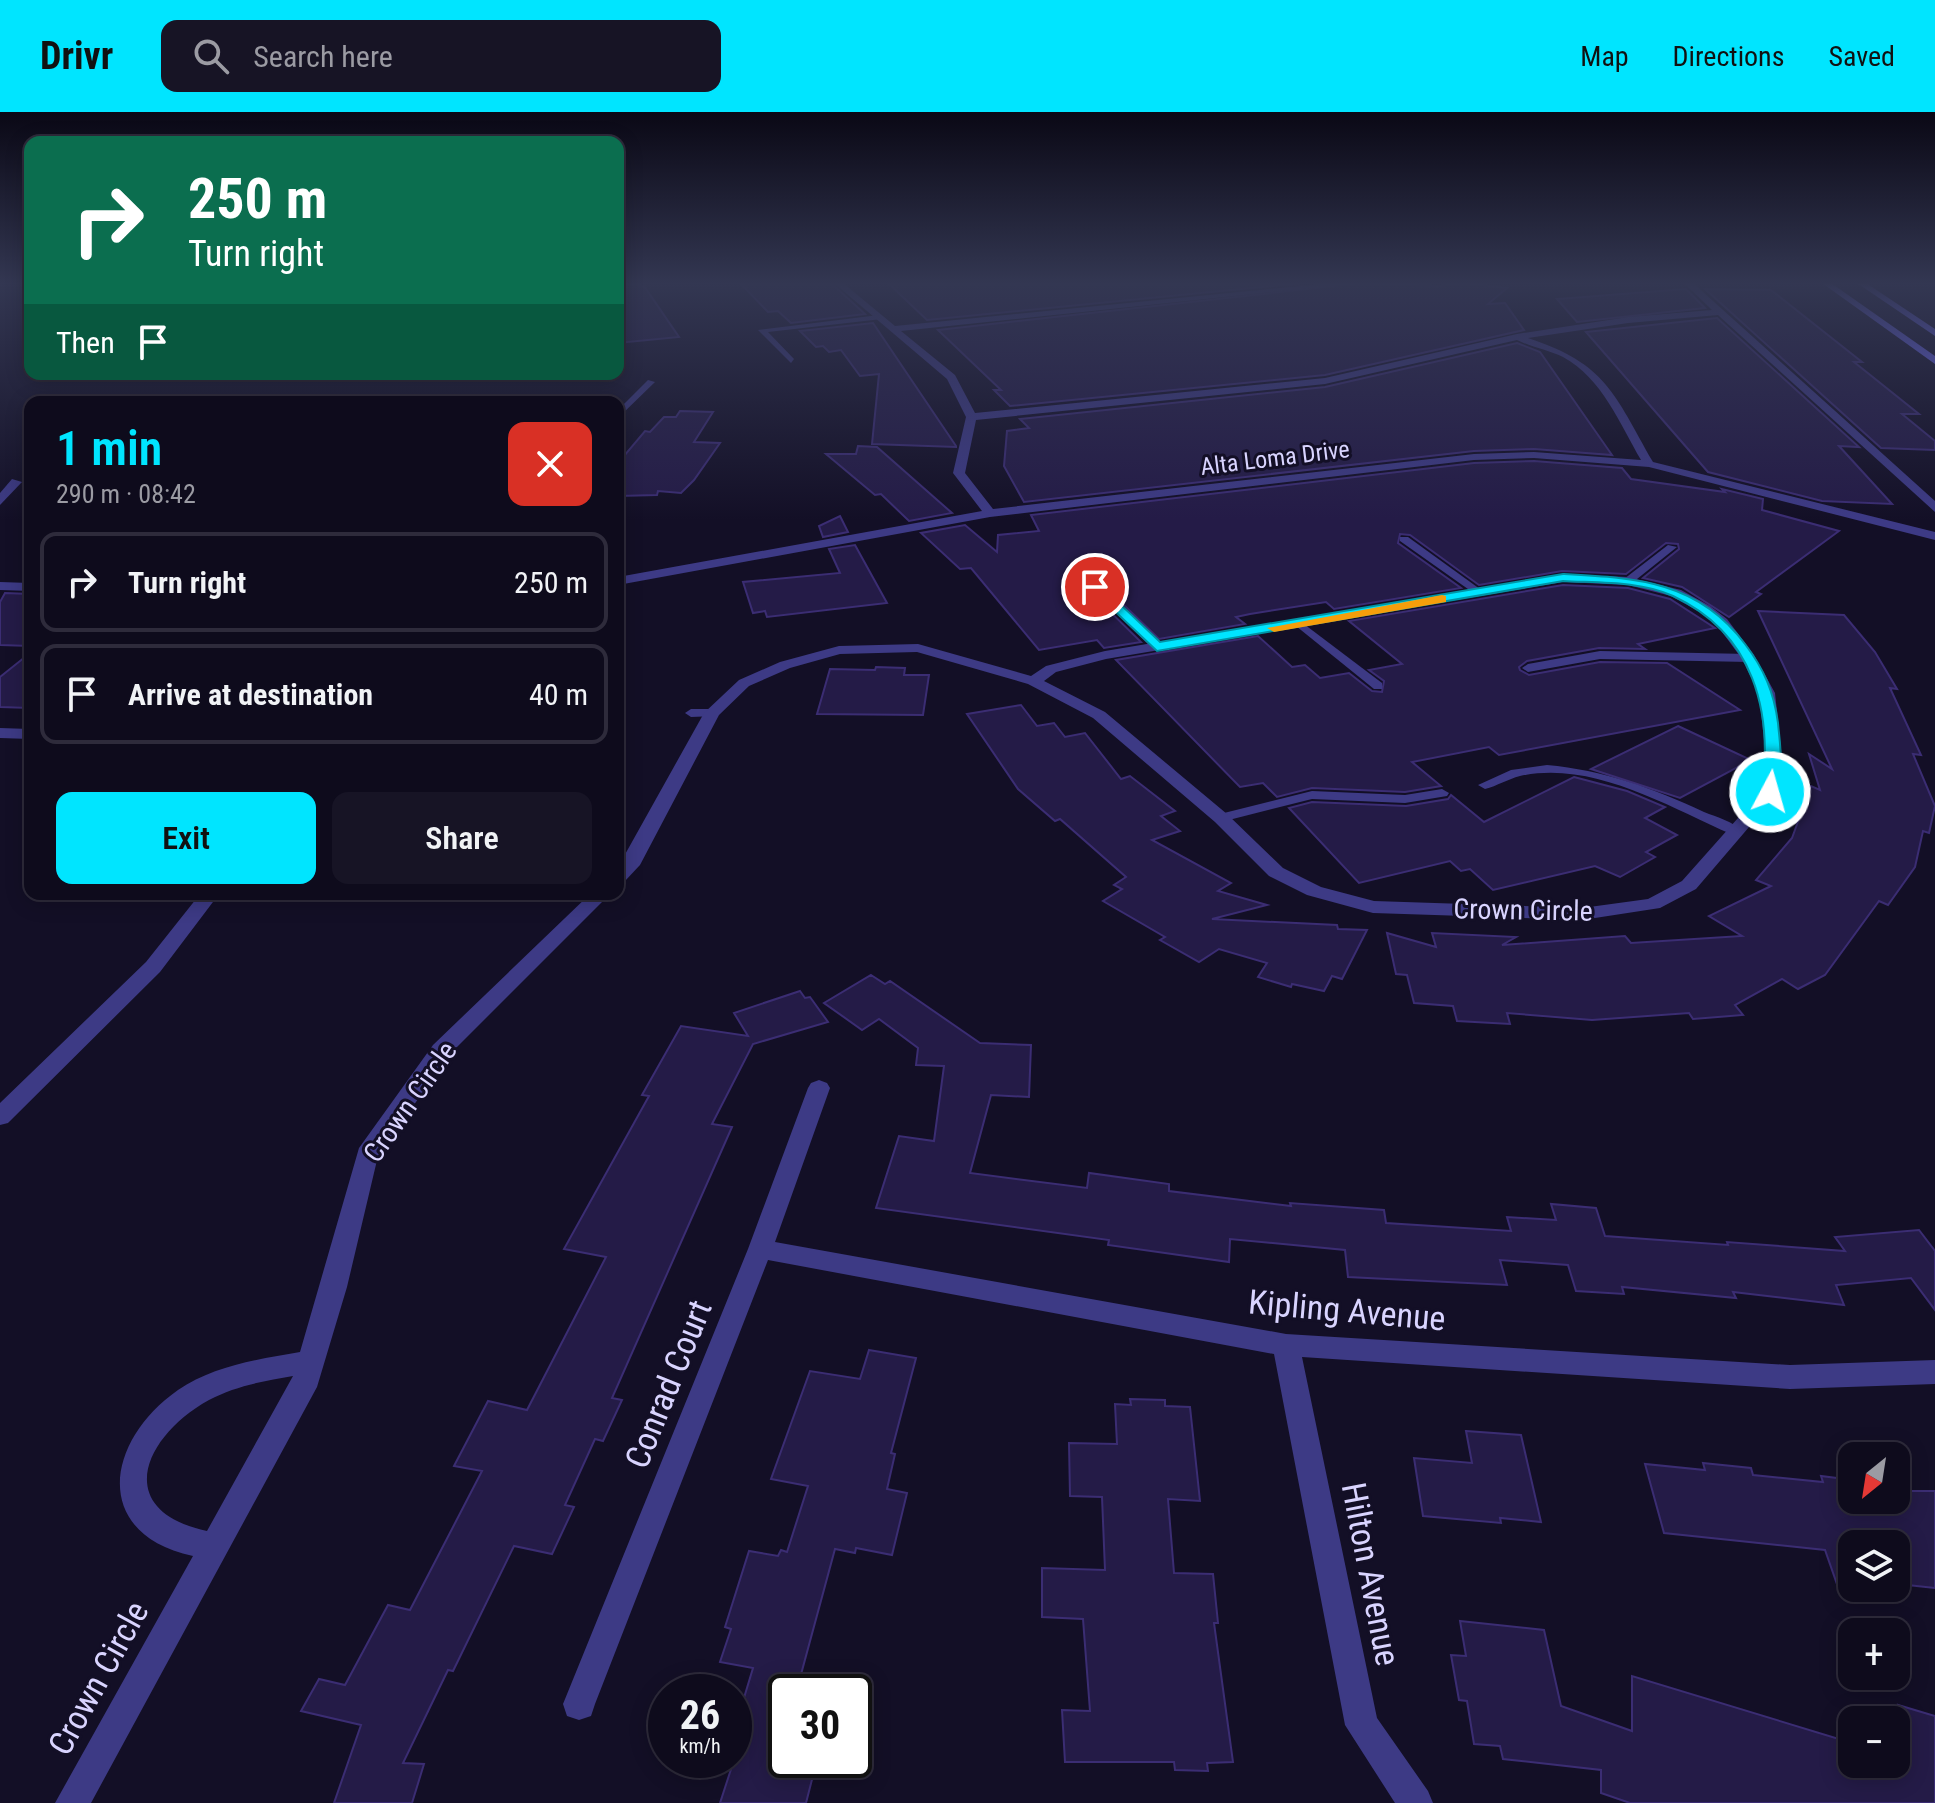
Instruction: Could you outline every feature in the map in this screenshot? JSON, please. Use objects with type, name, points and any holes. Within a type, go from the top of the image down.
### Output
[{"type":"street","points":[[933,362],[951,377],[971,417],[959,473],[990,513]]},
{"type":"street","points":[[971,417],[1325,381],[1408,362]]},
{"type":"street","points":[[1576,362],[1607,395],[1649,464]]},
{"type":"street","points":[[1775,362],[1935,508]]},
{"type":"street","name":"Alta Loma Drive","points":[[624,580],[990,513],[1474,457],[1534,455],[1649,464],[1935,536]]},
{"type":"street","points":[[0,501],[16,482]]},
{"type":"street","name":"Crown Circle","points":[[624,871],[631,865],[712,713],[744,683],[785,665],[839,650],[918,648],[1033,681],[1099,715],[1221,818],[1276,872],[1314,891],[1373,907],[1582,914],[1653,904],[1689,885],[1770,792],[1774,758],[1767,693],[1749,658],[1722,622],[1705,609],[1676,593],[1628,581],[1563,578],[1479,592],[1157,647],[1051,669],[1033,681]]},
{"type":"street","points":[[0,586],[24,587]]},
{"type":"street","points":[[0,733],[24,734]]},
{"type":"street","points":[[0,1117],[153,967],[205,900]]},
{"type":"street","name":"Crown Circle","points":[[72,1803],[303,1387],[334,1287],[367,1154],[441,1050],[595,900]]},
{"type":"street","name":"Conrad Court","points":[[579,1704],[760,1249],[819,1088]]},
{"type":"street","name":"Kipling Avenue","points":[[760,1249],[1286,1345],[1790,1377],[1935,1372]]},
{"type":"street","name":"Hilton Avenue","points":[[1286,1345],[1362,1725],[1416,1803]]},
{"type":"street","points":[[214,1547],[187,1544],[156,1530],[137,1509],[130,1480],[142,1447],[163,1420],[187,1399],[216,1384],[262,1370],[309,1362]]},
{"type":"lane","points":[[624,409],[651,382]]},
{"type":"lane","points":[[1404,539],[1479,592]]},
{"type":"lane","points":[[1628,581],[1672,547]]},
{"type":"lane","points":[[1095,587],[1157,647]]},
{"type":"lane","points":[[1300,624],[1378,686]]},
{"type":"lane","points":[[1528,668],[1600,655],[1749,658]]},
{"type":"lane","points":[[691,713],[712,713]]},
{"type":"lane","points":[[1485,785],[1509,771],[1560,769],[1613,779],[1736,831]]},
{"type":"lane","points":[[1221,818],[1312,795],[1405,799],[1442,793]]},
{"type":"building","points":[[850,362],[899,362],[956,447],[872,444],[879,374],[860,376]]},
{"type":"building","points":[[972,362],[1383,362],[1325,375],[1010,406],[994,390],[1001,390]]},
{"type":"building","points":[[1434,362],[1547,362],[1612,455],[1534,449],[1474,451],[1024,502],[1004,466],[1007,431],[1029,428],[1020,419],[1325,387]]},
{"type":"building","points":[[1612,362],[1765,362],[1859,447],[1839,446],[1892,504],[1822,501],[1708,472]]},
{"type":"building","points":[[1786,362],[1862,362],[1854,362],[1919,414],[1902,414],[1935,441],[1935,450],[1881,448]]},
{"type":"building","points":[[680,411],[713,412],[694,442],[720,443],[681,493],[658,491],[657,495],[624,496],[624,456],[645,431],[650,432],[664,417],[676,417]]},
{"type":"building","points":[[858,446],[877,447],[952,513],[909,521],[881,494],[875,495],[826,454],[856,454]]},
{"type":"building","points":[[1534,461],[1622,468],[1631,479],[1725,492],[1722,489],[1763,499],[1762,510],[1839,531],[1756,592],[1761,594],[1729,617],[1682,587],[1643,578],[1679,549],[1678,544],[1666,543],[1626,574],[1562,571],[1479,585],[1410,535],[1400,534],[1398,543],[1461,588],[1334,609],[1326,602],[1250,614],[1236,617],[1245,624],[1159,639],[1101,583],[1091,582],[1089,591],[1141,642],[1104,648],[1097,640],[1039,650],[971,568],[960,569],[921,533],[965,525],[997,552],[998,535],[1039,531],[1031,515],[1474,463]]},
{"type":"building","points":[[840,516],[848,532],[823,537],[819,526]]},
{"type":"building","points":[[855,545],[887,603],[767,617],[765,611],[753,613],[743,582],[840,573],[829,549]]},
{"type":"building","points":[[1563,585],[1628,588],[1670,599],[1715,628],[1638,644],[1645,649],[1599,648],[1527,661],[1519,667],[1520,670],[1529,675],[1600,662],[1667,663],[1740,710],[1499,755],[1489,747],[1412,762],[1441,786],[1405,792],[1312,788],[1277,797],[1263,783],[1240,787],[1116,660],[1258,636],[1292,667],[1305,665],[1320,678],[1349,673],[1372,691],[1382,692],[1384,681],[1369,670],[1402,664],[1349,621]]},
{"type":"building","points":[[5,593],[24,594],[24,646],[0,645],[0,602]]},
{"type":"building","points":[[1758,611],[1844,615],[1875,652],[1897,689],[1890,688],[1921,755],[1913,754],[1935,806],[1929,833],[1923,831],[1915,867],[1888,905],[1879,901],[1825,975],[1798,989],[1782,979],[1735,1005],[1743,1015],[1693,1019],[1689,1013],[1592,1020],[1507,1013],[1510,1024],[1457,1021],[1453,1006],[1414,1003],[1407,975],[1396,974],[1387,933],[1436,947],[1432,933],[1516,937],[1502,945],[1625,936],[1631,943],[1742,936],[1709,916],[1771,886],[1756,880],[1792,838],[1811,786],[1820,790],[1809,754],[1832,769]]},
{"type":"building","points":[[24,658],[24,708],[0,707],[0,677]]},
{"type":"building","points":[[876,667],[905,668],[904,675],[929,675],[923,715],[817,714],[830,669],[875,670]]},
{"type":"building","points":[[1021,705],[1037,726],[1054,723],[1065,737],[1085,733],[1121,779],[1130,776],[1175,811],[1161,816],[1180,831],[1152,840],[1231,883],[1218,891],[1267,905],[1212,919],[1337,925],[1338,929],[1367,930],[1342,979],[1332,976],[1324,991],[1292,984],[1291,987],[1258,977],[1267,963],[1219,949],[1199,962],[1160,940],[1165,937],[1103,901],[1122,889],[1114,885],[1126,877],[1060,819],[1055,821],[1018,789],[967,714]]},
{"type":"building","points":[[1678,726],[1751,760],[1680,798],[1591,769]]},
{"type":"building","points":[[1574,777],[1627,791],[1665,807],[1645,818],[1677,835],[1646,852],[1655,857],[1620,877],[1595,866],[1493,890],[1470,869],[1461,871],[1450,861],[1359,883],[1289,808],[1312,802],[1406,806],[1448,799],[1451,795],[1484,822]]},
{"type":"building","points":[[871,975],[885,984],[890,981],[980,1043],[1031,1045],[1029,1097],[991,1095],[970,1173],[1087,1188],[1089,1173],[1169,1184],[1169,1191],[1291,1206],[1290,1203],[1384,1210],[1386,1223],[1511,1231],[1507,1217],[1556,1220],[1551,1204],[1596,1208],[1605,1236],[1728,1245],[1727,1242],[1845,1251],[1835,1237],[1919,1230],[1935,1251],[1935,1310],[1911,1278],[1836,1285],[1844,1305],[1733,1292],[1736,1298],[1622,1287],[1624,1294],[1576,1291],[1568,1265],[1500,1260],[1507,1285],[1348,1277],[1345,1250],[1230,1239],[1229,1262],[1108,1245],[1109,1240],[876,1208],[899,1136],[934,1141],[944,1066],[916,1065],[918,1048],[879,1019],[862,1030],[824,1003]]},
{"type":"building","points":[[800,991],[805,998],[810,997],[828,1022],[753,1044],[712,1124],[732,1127],[612,1398],[622,1400],[603,1441],[595,1439],[565,1505],[574,1507],[552,1554],[514,1546],[453,1671],[448,1670],[403,1763],[424,1764],[412,1803],[334,1803],[361,1725],[301,1711],[319,1679],[345,1685],[388,1605],[410,1610],[482,1471],[454,1466],[488,1401],[527,1410],[606,1257],[564,1249],[649,1096],[642,1095],[681,1026],[748,1036],[734,1013]]},
{"type":"building","points":[[869,1350],[916,1358],[891,1453],[895,1454],[887,1489],[907,1493],[892,1555],[856,1548],[855,1553],[835,1549],[801,1674],[768,1674],[768,1778],[812,1778],[806,1803],[720,1803],[728,1778],[752,1778],[753,1668],[720,1662],[731,1629],[725,1627],[749,1551],[778,1556],[781,1550],[787,1552],[808,1486],[771,1479],[810,1371],[860,1379]]},
{"type":"building","points":[[1130,1399],[1165,1400],[1165,1406],[1190,1407],[1200,1501],[1168,1499],[1174,1573],[1213,1574],[1218,1623],[1214,1623],[1233,1762],[1207,1763],[1208,1771],[1175,1770],[1174,1762],[1065,1762],[1062,1710],[1090,1711],[1083,1619],[1042,1617],[1042,1568],[1105,1570],[1102,1497],[1070,1496],[1069,1443],[1117,1444],[1115,1404],[1131,1405]]},
{"type":"building","points":[[1466,1431],[1521,1435],[1541,1522],[1500,1518],[1501,1523],[1423,1516],[1414,1458],[1472,1463]]},
{"type":"building","points":[[1703,1463],[1751,1468],[1753,1475],[1823,1482],[1821,1476],[1838,1478],[1838,1514],[1910,1514],[1910,1491],[1935,1491],[1935,1588],[1910,1585],[1910,1530],[1838,1530],[1838,1587],[1825,1550],[1664,1533],[1645,1464],[1705,1470]]},
{"type":"building","points":[[1460,1621],[1544,1630],[1561,1706],[1632,1731],[1632,1676],[1838,1739],[1838,1778],[1910,1778],[1910,1709],[1935,1716],[1935,1803],[1630,1803],[1601,1793],[1601,1770],[1503,1759],[1500,1746],[1474,1744],[1467,1701],[1459,1700],[1451,1655],[1466,1656]]},
{"type":"slow traffic","points":[[1274,628],[1442,599]]},
{"type":"route","points":[[1095,587],[1157,647],[1563,578],[1628,581],[1676,593],[1722,622],[1749,658],[1767,693],[1774,758],[1770,792]]}]
